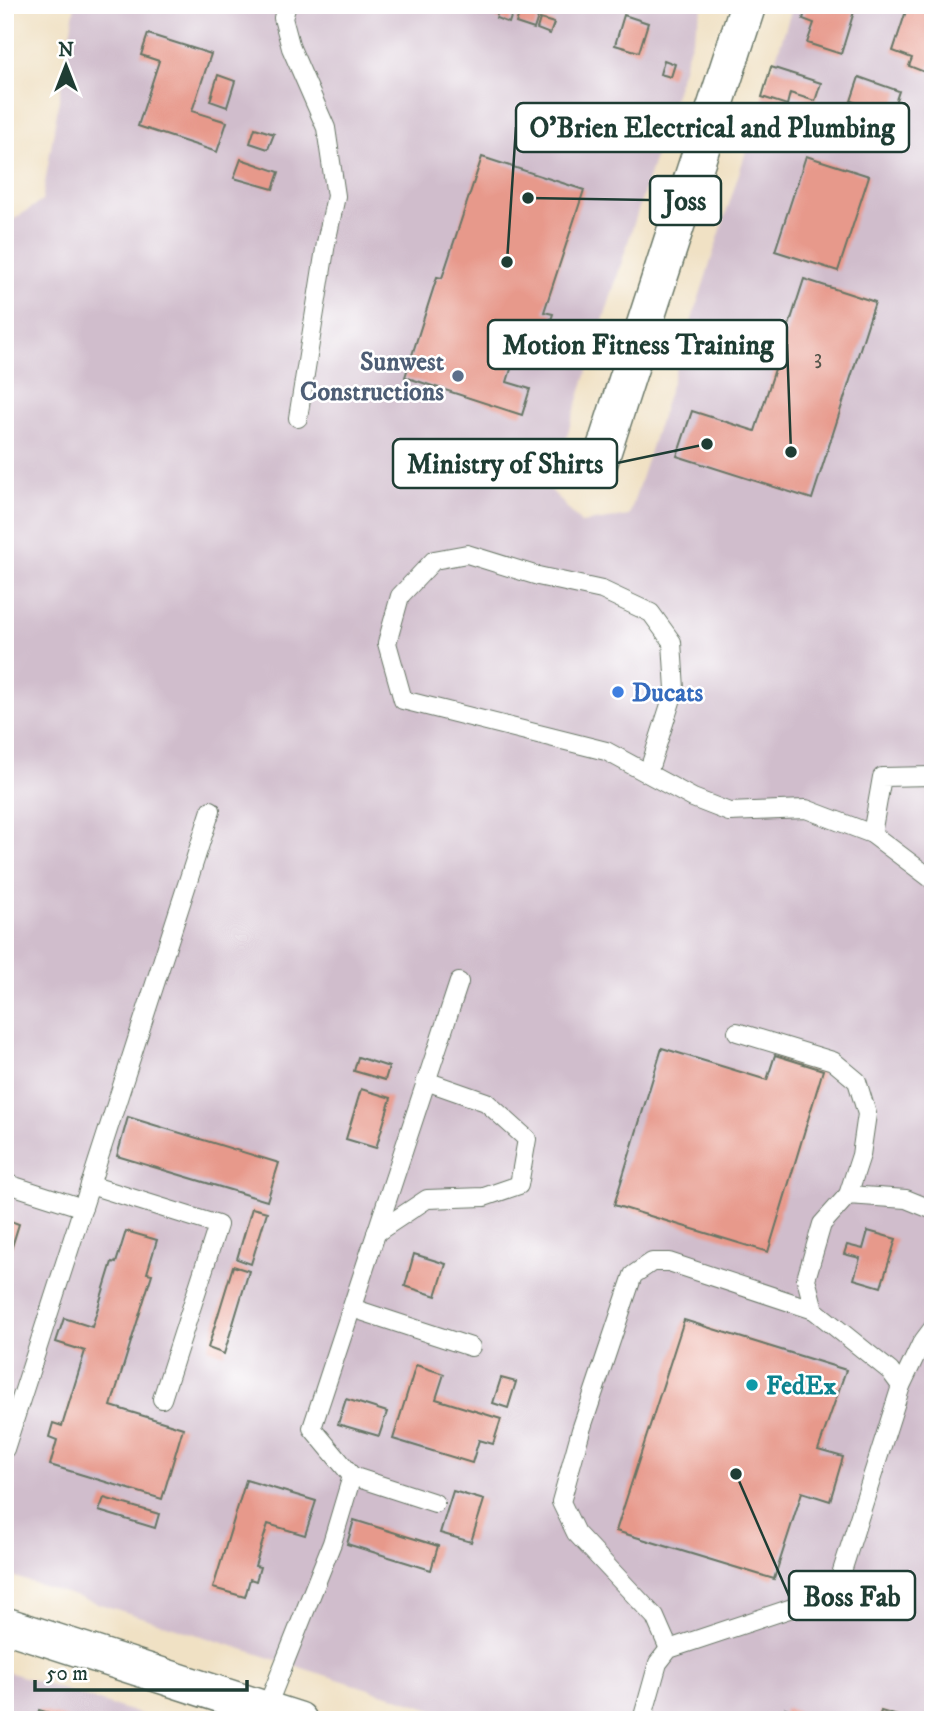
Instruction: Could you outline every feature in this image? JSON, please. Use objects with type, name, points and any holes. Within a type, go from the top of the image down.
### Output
[{"type":"street","points":[[598,468],[748,5]]},
{"type":"street","points":[[5,1625],[299,1720]]},
{"type":"lane","points":[[287,5],[283,18],[291,48],[326,128],[336,196],[298,418]]},
{"type":"lane","points":[[648,773],[675,689],[672,642],[651,612],[602,590],[538,576],[467,554],[433,560],[400,597],[387,643],[403,700],[606,751],[693,798],[729,812],[806,809],[872,834],[933,880]]},
{"type":"lane","points":[[872,834],[882,777],[933,776]]},
{"type":"lane","points":[[5,1449],[13,1396],[83,1208],[211,810]]},
{"type":"lane","points":[[435,1503],[352,1476],[312,1427],[459,982]]},
{"type":"lane","points":[[737,1032],[833,1061],[857,1081],[867,1114],[861,1155],[848,1195],[822,1224],[806,1279],[814,1310]]},
{"type":"lane","points":[[376,1233],[427,1199],[484,1197],[519,1185],[527,1139],[486,1101],[426,1081]]},
{"type":"lane","points":[[5,1183],[83,1208]]},
{"type":"lane","points":[[90,1185],[218,1225],[162,1399]]},
{"type":"lane","points":[[848,1195],[906,1199],[933,1210]]},
{"type":"lane","points":[[669,1649],[655,1617],[576,1533],[561,1502],[581,1430],[633,1275],[652,1262],[669,1262],[814,1310],[890,1371],[901,1386]]},
{"type":"lane","points":[[352,1308],[471,1346]]},
{"type":"lane","points":[[642,1720],[658,1663],[669,1649],[825,1597],[836,1587],[901,1386],[920,1344],[933,1328]]},
{"type":"lane","points":[[266,1709],[332,1544],[352,1476]]},
{"type":"shaded area","points":[[75,5],[703,5],[550,489],[581,523],[629,516],[793,5],[933,5],[933,1720],[467,1720],[5,1574],[5,225],[42,201]]},
{"type":"shaded area","points":[[5,1671],[158,1720],[5,1720]]},
{"type":"building","points":[[500,5],[515,5],[509,23],[496,18]]},
{"type":"building","points":[[522,5],[542,5],[534,29],[516,23]]},
{"type":"building","points":[[807,5],[856,5],[841,54],[807,43],[814,23],[803,19]]},
{"type":"building","points":[[908,5],[933,7],[933,64],[930,63],[927,73],[909,66],[912,58],[893,51]]},
{"type":"building","points":[[624,15],[648,23],[639,52],[615,45]]},
{"type":"building","points":[[540,19],[554,23],[550,34],[537,29]]},
{"type":"building","points":[[148,34],[211,54],[192,111],[227,122],[217,152],[138,126],[159,61],[141,55]]},
{"type":"building","points":[[664,60],[675,64],[671,77],[660,74]]},
{"type":"building","points":[[771,67],[821,83],[815,101],[790,93],[787,105],[762,97]]},
{"type":"building","points":[[218,75],[235,81],[227,107],[210,101]]},
{"type":"building","points":[[859,77],[899,91],[891,115],[851,101]]},
{"type":"building","points":[[255,128],[274,134],[268,149],[250,143]]},
{"type":"building","points":[[806,156],[869,176],[838,271],[775,251]]},
{"type":"building","points":[[482,157],[584,190],[544,312],[553,314],[546,335],[524,327],[507,382],[530,389],[522,415],[405,377],[437,277],[442,278]]},
{"type":"building","points":[[241,159],[279,172],[273,189],[234,178]]},
{"type":"building","points":[[804,279],[875,302],[812,499],[677,456],[692,411],[755,431]]},
{"type":"building","points":[[662,1048],[767,1080],[775,1055],[823,1070],[768,1252],[614,1205]]},
{"type":"building","points":[[358,1057],[389,1067],[385,1080],[354,1071]]},
{"type":"building","points":[[361,1089],[391,1098],[376,1148],[346,1139]]},
{"type":"building","points":[[128,1117],[279,1163],[267,1201],[117,1156]]},
{"type":"building","points":[[252,1208],[267,1212],[251,1264],[237,1259]]},
{"type":"building","points":[[5,1219],[19,1224],[6,1266],[5,1266]]},
{"type":"building","points":[[126,1231],[157,1240],[147,1273],[152,1274],[111,1406],[183,1428],[162,1499],[50,1465],[57,1440],[49,1437],[53,1423],[62,1426],[85,1351],[56,1342],[64,1318],[92,1327],[112,1262],[116,1263]]},
{"type":"building","points":[[868,1231],[896,1239],[881,1287],[854,1279],[860,1258],[844,1254],[847,1245],[863,1249]]},
{"type":"building","points":[[414,1254],[446,1264],[436,1296],[405,1286]]},
{"type":"building","points":[[233,1266],[249,1271],[224,1354],[208,1348]]},
{"type":"building","points":[[684,1320],[846,1370],[818,1450],[843,1457],[830,1501],[802,1492],[774,1579],[616,1531]]},
{"type":"building","points":[[416,1365],[444,1374],[436,1399],[501,1419],[493,1444],[479,1440],[472,1463],[393,1439]]},
{"type":"building","points":[[501,1378],[516,1382],[508,1408],[493,1403]]},
{"type":"building","points":[[346,1399],[387,1412],[379,1436],[338,1424]]},
{"type":"building","points":[[246,1480],[316,1501],[305,1535],[268,1524],[255,1566],[260,1567],[256,1581],[250,1579],[245,1597],[213,1588]]},
{"type":"building","points":[[453,1491],[484,1500],[471,1542],[440,1533]]},
{"type":"building","points":[[104,1498],[159,1514],[155,1528],[99,1511]]},
{"type":"building","points":[[354,1520],[438,1546],[431,1570],[347,1544]]},
{"type":"building","points":[[785,1708],[822,1719],[822,1720],[781,1720]]},
{"type":"building","points":[[39,1710],[69,1719],[69,1720],[36,1720]]},
{"type":"building","points":[[881,1711],[908,1719],[908,1720],[878,1720]]},
{"type":"place","name":"Joss","points":[[528,198]]},
{"type":"place","name":"O'Brien Electrical and Plumbing","points":[[507,262]]},
{"type":"place","name":"Sunwest Constructions","points":[[458,376]]},
{"type":"place","name":"Ministry of Shirts","points":[[707,444]]},
{"type":"place","name":"Motion Fitness Training","points":[[791,452]]},
{"type":"place","name":"Ducats","points":[[618,692]]},
{"type":"place","name":"FedEx","points":[[752,1385]]},
{"type":"place","name":"Boss Fab","points":[[736,1474]]}]
